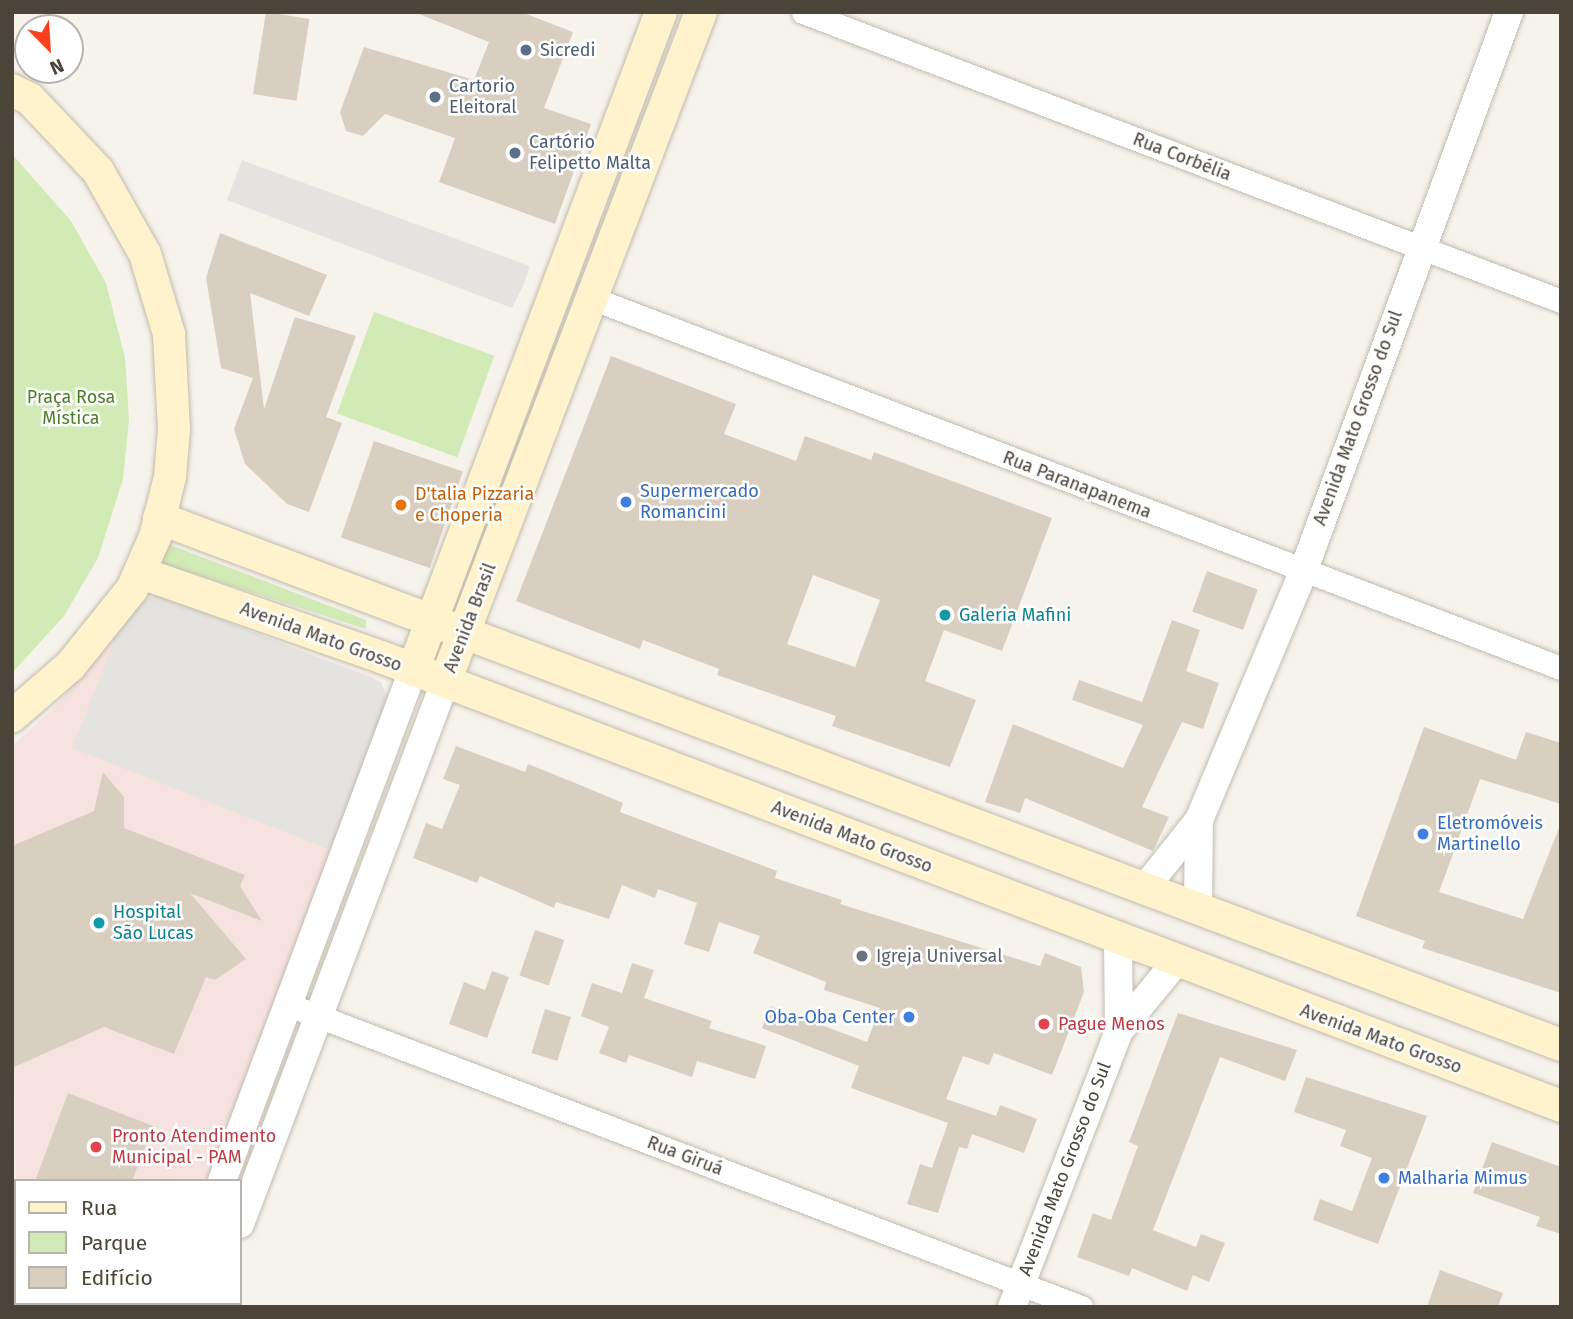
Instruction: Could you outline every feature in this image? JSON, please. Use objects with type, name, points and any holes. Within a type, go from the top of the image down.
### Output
[{"type":"main road","name":"Avenida Brasil","points":[[413,670],[662,12]]},
{"type":"main road","name":"Avenida Brasil","points":[[445,682],[594,299],[701,12]]},
{"type":"main road","points":[[12,90],[30,99],[98,171],[146,257],[171,352],[170,477],[141,573],[70,666],[12,716]]},
{"type":"main road","points":[[159,518],[431,623],[1561,1045]]},
{"type":"main road","name":"Avenida Mato Grosso","points":[[141,573],[445,682],[1175,963],[1561,1106]]},
{"type":"street","name":"Rua Corbélia","points":[[803,12],[1561,301]]},
{"type":"street","name":"Avenida Mato Grosso do Sul","points":[[1199,820],[1303,572],[1419,247],[1509,12]]},
{"type":"street","name":"Rua Paranapanema","points":[[594,299],[1303,572],[1561,668]]},
{"type":"street","name":"Avenida Brasil","points":[[223,1179],[413,670]]},
{"type":"street","name":"Avenida Brasil","points":[[242,1219],[445,682]]},
{"type":"street","points":[[1144,889],[1199,820]]},
{"type":"street","points":[[1198,909],[1199,820]]},
{"type":"street","points":[[1118,939],[1119,1031]]},
{"type":"street","points":[[1119,1031],[1175,963]]},
{"type":"street","name":"Rua Giruá","points":[[289,1005],[1016,1295],[1081,1307]]},
{"type":"street","name":"Avenida Mato Grosso do Sul","points":[[1016,1295],[1119,1031]]},
{"type":"shaded area","points":[[242,160],[530,266],[523,286],[512,308],[227,200]]},
{"type":"shaded area","points":[[159,595],[381,682],[388,699],[331,850],[72,748],[125,614],[138,602]]},
{"type":"shaded area","points":[[148,597],[373,677],[388,699],[209,1179],[15,1179],[12,746],[52,710]]},
{"type":"green space","name":"Praça Rosa Mística","points":[[12,154],[71,221],[106,283],[125,358],[129,419],[123,479],[98,558],[64,616],[12,673]]},
{"type":"green space","points":[[374,312],[494,356],[457,457],[337,413]]},
{"type":"green space","points":[[165,543],[366,620],[366,629],[157,562]]},
{"type":"building","points":[[266,12],[309,19],[296,101],[253,94]]},
{"type":"building","points":[[414,12],[521,12],[573,32],[544,108],[591,124],[555,224],[439,182],[455,138],[385,114],[363,136],[346,131],[340,112],[364,47],[474,80],[489,42]]},
{"type":"building","points":[[220,233],[327,275],[309,316],[250,293],[264,409],[295,317],[356,336],[326,417],[342,423],[309,512],[287,504],[245,464],[234,429],[253,378],[221,368],[206,278]]},
{"type":"building","points":[[611,356],[736,404],[724,434],[796,461],[805,436],[871,460],[874,452],[1052,518],[1002,651],[944,630],[925,681],[976,700],[950,767],[832,726],[836,716],[717,675],[719,669],[643,640],[640,649],[516,601]],"holes":[[[813,575],[880,600],[855,667],[787,644]]]},
{"type":"building","name":"D'talia Pizzaria e Choperia","points":[[374,441],[463,472],[430,568],[341,537]]},
{"type":"building","points":[[1207,571],[1258,589],[1243,630],[1192,611]]},
{"type":"building","points":[[1172,620],[1200,630],[1186,671],[1219,683],[1203,729],[1182,722],[1142,807],[1169,817],[1153,851],[1025,798],[1020,813],[985,802],[1013,724],[1123,768],[1143,725],[1072,700],[1079,680],[1142,702]]},
{"type":"building","points":[[1424,727],[1516,760],[1526,732],[1561,743],[1561,804],[1480,779],[1439,892],[1523,919],[1561,823],[1561,993],[1422,948],[1425,941],[1356,916]]},
{"type":"building","points":[[456,746],[525,772],[528,764],[585,787],[623,803],[620,812],[777,871],[775,878],[842,900],[840,904],[1040,966],[1045,953],[1081,967],[1084,992],[1052,1075],[994,1053],[989,1065],[963,1056],[946,1099],[996,1116],[1000,1105],[1037,1119],[1024,1153],[972,1134],[967,1149],[959,1147],[938,1213],[907,1204],[920,1164],[932,1168],[948,1123],[851,1088],[859,1066],[762,1028],[770,1006],[867,1042],[880,1008],[824,990],[826,982],[753,953],[760,936],[719,922],[709,952],[684,944],[697,903],[658,889],[655,898],[622,885],[609,919],[556,902],[554,908],[480,876],[477,883],[413,858],[426,823],[442,829],[460,785],[443,779]]},
{"type":"building","name":"Hospital São Lucas","points":[[103,772],[124,797],[124,828],[245,875],[240,886],[262,921],[190,893],[246,959],[215,980],[206,977],[174,1054],[104,1027],[12,1068],[12,846],[94,811]]},
{"type":"building","points":[[535,930],[564,940],[549,985],[519,975]]},
{"type":"building","points":[[632,963],[654,970],[644,998],[712,1021],[709,1028],[766,1046],[755,1079],[697,1061],[692,1077],[629,1055],[626,1063],[599,1053],[609,1027],[581,1016],[592,983],[622,993]]},
{"type":"building","points":[[492,971],[509,977],[487,1038],[449,1024],[464,982],[485,990]]},
{"type":"building","points":[[545,1009],[571,1017],[557,1061],[532,1053]]},
{"type":"building","points":[[1178,1013],[1297,1050],[1285,1081],[1220,1057],[1153,1230],[1196,1247],[1201,1234],[1225,1243],[1209,1282],[1193,1275],[1187,1291],[1132,1268],[1129,1276],[1077,1257],[1093,1213],[1111,1220],[1138,1146],[1129,1142]]},
{"type":"building","name":"Malharia Mimus","points":[[1306,1077],[1427,1116],[1378,1244],[1313,1220],[1320,1199],[1352,1211],[1372,1158],[1340,1146],[1346,1130],[1294,1112]]},
{"type":"building","name":"Pronto Atendimento Municipal - PAM","points":[[68,1093],[153,1126],[133,1179],[36,1179]]},
{"type":"building","points":[[1492,1142],[1561,1167],[1561,1234],[1536,1226],[1540,1217],[1473,1193]]},
{"type":"building","points":[[1440,1270],[1503,1293],[1498,1307],[1427,1307]]},
{"type":"place","name":"Sicredi","points":[[526,50]]},
{"type":"place","name":"Cartorio Eleitoral","points":[[435,97]]},
{"type":"place","name":"Cartório Felipetto Malta","points":[[515,153]]},
{"type":"place","name":"Supermercado Romancini","points":[[626,502]]},
{"type":"place","name":"D'talia Pizzaria e Choperia","points":[[401,505]]},
{"type":"place","name":"Galeria Mafini","points":[[945,615]]},
{"type":"place","name":"Eletromóveis Martinello","points":[[1423,834]]},
{"type":"place","name":"Hospital São Lucas","points":[[99,923]]},
{"type":"place","name":"Igreja Universal","points":[[862,956]]},
{"type":"place","name":"Oba-Oba Center","points":[[909,1017]]},
{"type":"place","name":"Pague Menos","points":[[1044,1024]]},
{"type":"place","name":"Pronto Atendimento Municipal - PAM","points":[[96,1147]]},
{"type":"place","name":"Malharia Mimus","points":[[1384,1178]]}]
